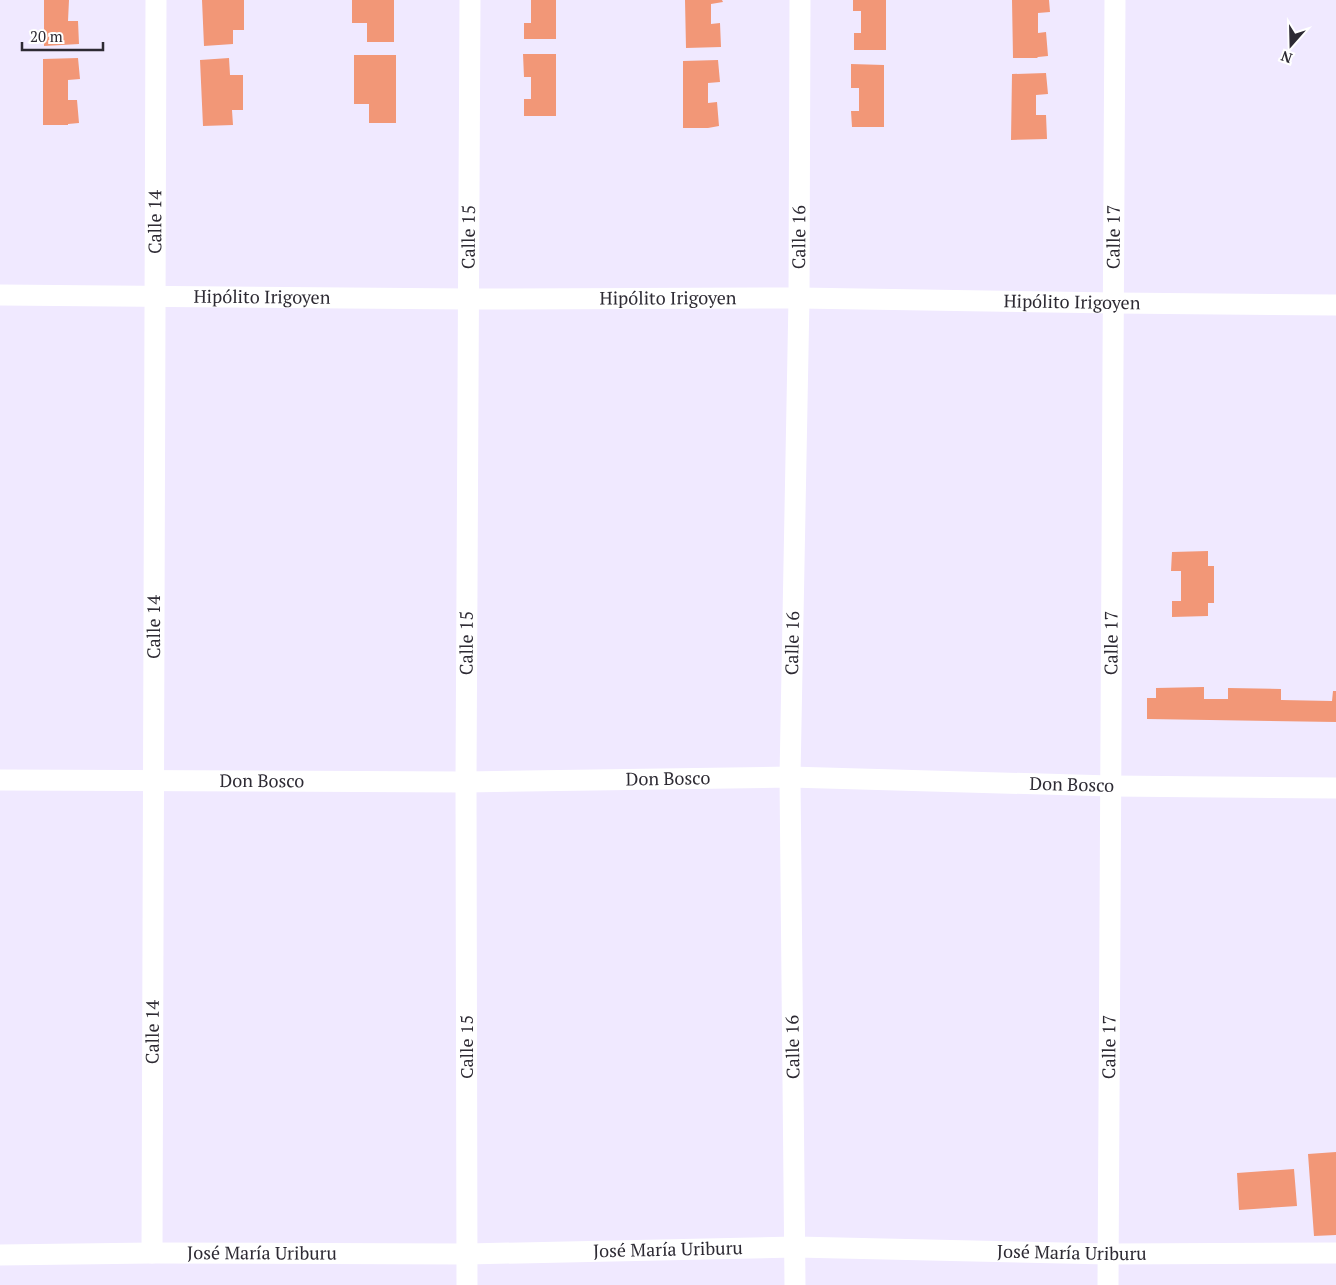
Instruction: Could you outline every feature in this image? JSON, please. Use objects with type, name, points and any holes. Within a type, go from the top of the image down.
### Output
[{"type":"street","name":"Calle 14","points":[[152,1253],[156,0]]},
{"type":"street","name":"Calle 15","points":[[467,1285],[466,782],[470,0]]},
{"type":"street","name":"Calle 16","points":[[795,1285],[790,777],[799,298],[800,0]]},
{"type":"street","name":"Calle 17","points":[[1108,1285],[1115,0]]},
{"type":"street","name":"Hipólito Irigoyen","points":[[0,295],[469,299],[799,298],[1336,305]]},
{"type":"street","name":"Don Bosco","points":[[0,780],[466,782],[790,777],[1111,786],[1336,788]]},
{"type":"street","name":"José María Uriburu","points":[[0,1255],[152,1253],[467,1254],[796,1247],[1108,1254],[1336,1253]]},
{"type":"building","points":[[44,0],[69,0],[68,21],[78,21],[79,44],[44,46]]},
{"type":"building","points":[[202,0],[244,0],[244,30],[233,30],[233,44],[204,46]]},
{"type":"building","points":[[352,0],[394,0],[394,42],[367,42],[367,23],[352,23]]},
{"type":"building","points":[[531,0],[556,0],[556,39],[524,39],[524,23],[531,23]]},
{"type":"building","points":[[685,0],[722,0],[723,2],[711,4],[711,24],[720,23],[721,47],[686,48]]},
{"type":"building","points":[[853,0],[886,0],[886,50],[854,50],[854,33],[861,33],[861,11],[853,11]]},
{"type":"building","points":[[1012,0],[1049,0],[1050,12],[1038,13],[1038,33],[1046,32],[1048,56],[1013,58]]},
{"type":"building","points":[[523,54],[556,54],[556,116],[524,116],[524,99],[531,99],[531,77],[524,77]]},
{"type":"building","points":[[354,55],[396,55],[396,123],[369,123],[369,104],[354,104]]},
{"type":"building","points":[[78,58],[80,79],[68,80],[68,100],[77,100],[79,123],[43,125],[43,59]]},
{"type":"building","points":[[229,58],[230,75],[243,75],[243,110],[232,110],[233,125],[203,126],[200,60]]},
{"type":"building","points":[[718,60],[720,82],[708,83],[708,103],[717,102],[719,126],[683,128],[683,61]]},
{"type":"building","points":[[851,64],[884,65],[884,127],[852,127],[851,111],[859,111],[859,88],[851,88]]},
{"type":"building","points":[[1046,73],[1048,94],[1036,95],[1036,115],[1046,115],[1047,139],[1011,140],[1012,74]]},
{"type":"building","points":[[1208,551],[1208,566],[1214,566],[1214,603],[1208,603],[1208,616],[1172,617],[1172,601],[1181,601],[1181,571],[1171,571],[1172,552]]},
{"type":"building","points":[[1204,687],[1204,699],[1228,699],[1228,688],[1281,689],[1281,700],[1332,701],[1333,691],[1336,691],[1336,722],[1147,719],[1147,698],[1156,698],[1156,688]]},
{"type":"building","points":[[1336,1152],[1336,1235],[1314,1236],[1308,1154]]},
{"type":"building","points":[[1294,1169],[1297,1206],[1239,1210],[1237,1173]]}]
